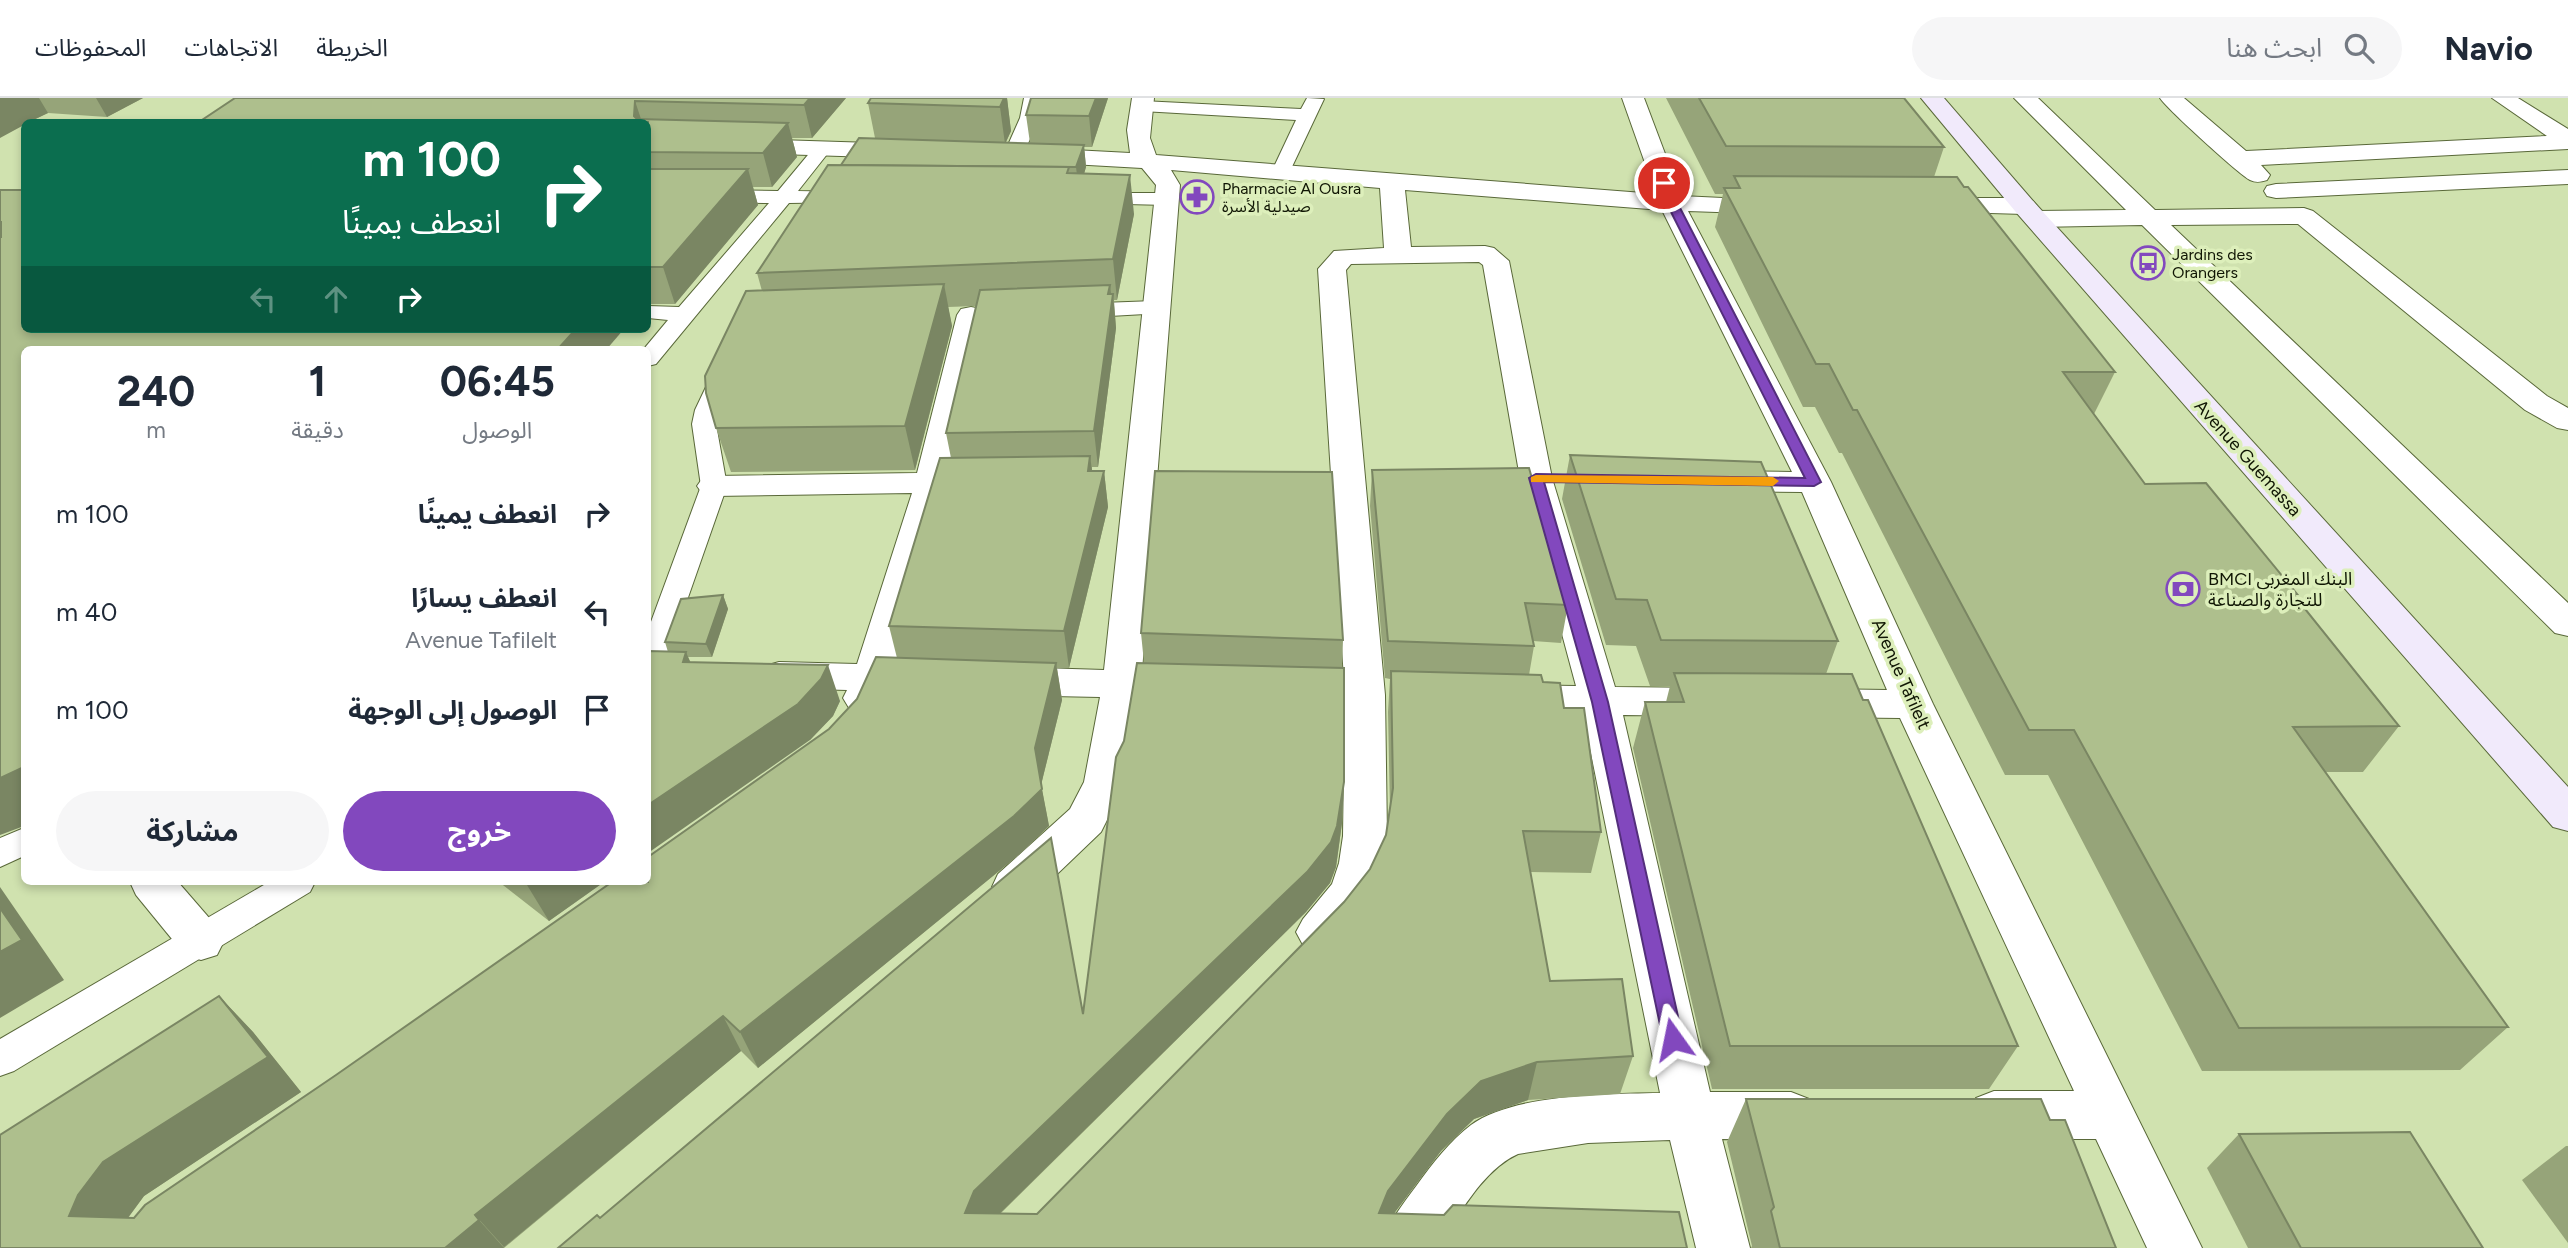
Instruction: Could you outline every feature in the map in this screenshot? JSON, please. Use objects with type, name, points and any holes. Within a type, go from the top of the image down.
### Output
[{"type":"main road","name":"Avenue Guemassa","points":[[1933,98],[2030,212],[2568,816]]},
{"type":"street","name":"Avenue Tafilelt","points":[[1633,98],[1672,204],[1814,482],[1913,704],[2175,1248]]},
{"type":"street","points":[[2025,98],[2568,624]]},
{"type":"street","points":[[2171,98],[2304,216],[2536,403],[2568,421]]},
{"type":"street","points":[[2503,98],[2568,140]]},
{"type":"street","points":[[986,911],[1039,867],[1086,820],[1105,782],[1122,684],[1168,185],[1164,174],[1146,159],[1140,149],[1143,102]]},
{"type":"street","points":[[2239,159],[2568,140]]},
{"type":"street","points":[[651,143],[931,152]]},
{"type":"street","points":[[986,153],[1146,159],[1672,204],[1792,206]]},
{"type":"street","points":[[2276,191],[2568,177]]},
{"type":"street","points":[[1392,182],[1398,254]]},
{"type":"street","points":[[1915,206],[2146,216],[2304,216]]},
{"type":"street","points":[[1285,966],[1324,927],[1351,893],[1361,863],[1365,836],[1365,695],[1332,269],[1343,257],[1350,256],[1476,253],[1492,256],[1496,261],[1536,478],[1600,702],[1690,1116],[1723,1248]]},
{"type":"street","points":[[852,725],[872,677],[931,484],[971,315]]},
{"type":"street","points":[[1689,480],[1814,482]]},
{"type":"street","points":[[715,486],[1015,482]]},
{"type":"street","points":[[651,670],[687,672]]},
{"type":"street","points":[[740,674],[1176,687]]},
{"type":"street","points":[[1325,693],[1407,696]]},
{"type":"street","points":[[1476,698],[1736,703]]},
{"type":"street","points":[[1777,703],[1913,704]]},
{"type":"street","points":[[154,885],[201,941]]},
{"type":"street","points":[[1948,1115],[2111,1115]]},
{"type":"street","points":[[1405,1248],[1462,1171],[1494,1138],[1542,1125],[1596,1120],[1690,1116],[1839,1116]]},
{"type":"lane","points":[[1013,154],[1029,118],[1033,98]]},
{"type":"lane","points":[[1143,102],[1312,106],[1281,171]]},
{"type":"lane","points":[[651,355],[683,314],[785,198],[822,148]]},
{"type":"lane","points":[[651,195],[870,198]]},
{"type":"lane","points":[[815,221],[829,198]]},
{"type":"lane","points":[[1072,199],[1167,199]]},
{"type":"lane","points":[[1050,312],[1155,309]]},
{"type":"lane","points":[[651,312],[683,314]]},
{"type":"lane","points":[[651,662],[715,486],[704,424],[707,410],[736,349]]},
{"type":"lane","points":[[0,854],[21,843]]},
{"type":"lane","points":[[0,1059],[293,885]]},
{"type":"building","points":[[235,98],[810,98],[804,105],[635,101],[634,116],[637,119],[204,119]]},
{"type":"building","points":[[871,98],[1004,98],[1000,107],[868,103]]},
{"type":"building","points":[[1031,98],[1096,98],[1089,116],[1026,115]]},
{"type":"building","points":[[1699,98],[1904,98],[1944,147],[1726,146]]},
{"type":"building","points":[[651,119],[788,123],[763,153],[651,152]]},
{"type":"building","points":[[859,138],[1084,145],[1076,167],[841,165]]},
{"type":"building","points":[[828,165],[1069,167],[1067,173],[1130,175],[1113,259],[757,273]]},
{"type":"building","points":[[651,169],[748,169],[663,267],[651,267]]},
{"type":"building","points":[[1734,176],[1957,177],[1964,187],[1968,187],[2115,372],[2063,372],[2145,484],[2206,483],[2297,594],[2293,594],[2399,726],[2293,727],[2508,1027],[2239,1028],[2074,730],[2029,730],[1857,410],[1853,410],[1829,364],[1816,364],[1724,188],[1740,188]]},
{"type":"building","points":[[0,190],[21,190],[21,333],[572,333],[561,346],[21,346],[21,768],[0,778]]},
{"type":"building","points":[[944,284],[905,426],[716,428],[706,393],[705,376],[746,291]]},
{"type":"building","points":[[1110,285],[1108,294],[1113,294],[1094,431],[946,433],[980,290]]},
{"type":"building","points":[[1570,455],[1761,462],[1838,641],[1661,640],[1647,600],[1616,599]]},
{"type":"building","points":[[1090,456],[1088,471],[1104,471],[1064,631],[889,626],[940,458]]},
{"type":"building","points":[[1529,468],[1568,605],[1525,603],[1534,646],[1388,641],[1372,470]]},
{"type":"building","points":[[1155,471],[1332,472],[1343,640],[1141,633]]},
{"type":"building","points":[[723,595],[706,644],[665,642],[681,599]]},
{"type":"building","points":[[651,651],[686,652],[683,662],[828,665],[821,679],[798,704],[651,803]]},
{"type":"building","points":[[876,657],[1056,663],[1035,748],[1042,789],[1014,816],[740,1032],[723,1016],[475,1215],[479,1220],[445,1248],[0,1248],[0,1135],[219,996],[268,1057],[103,1162],[78,1195],[69,1216],[134,1218],[145,1205],[608,885],[651,885],[651,855],[829,729],[857,699]]},
{"type":"building","points":[[1137,663],[1344,668],[1344,782],[1337,826],[1331,842],[1307,872],[974,1191],[965,1213],[1037,1214],[1344,902],[1370,869],[1386,835],[1393,788],[1391,671],[1541,675],[1543,682],[1560,683],[1564,708],[1584,708],[1601,832],[1523,831],[1550,981],[1622,979],[1633,1056],[1537,1062],[1481,1081],[1447,1114],[1388,1191],[1379,1213],[1444,1215],[1453,1205],[1679,1212],[1687,1248],[558,1248],[597,1215],[600,1218],[1051,838],[1083,1014],[1116,757],[1124,741]]},
{"type":"building","points":[[1674,673],[1852,674],[1863,700],[1868,700],[2018,1046],[1730,1046],[1645,702],[1684,702]]},
{"type":"building","points":[[0,908],[22,940],[0,952]]},
{"type":"building","points":[[1746,1099],[2041,1099],[2050,1120],[2065,1120],[2116,1248],[1780,1248],[1771,1211],[1774,1207]]},
{"type":"building","points":[[2410,1132],[2483,1248],[2301,1248],[2239,1134]]},
{"type":"slow traffic","points":[[1536,479],[1773,481]]},
{"type":"place","name":"Pharmacie Al Ousra صيدلية الأسرة","points":[[1197,197]]},
{"type":"place","name":"Jardins des Orangers","points":[[2148,263]]},
{"type":"place","name":"BMCI البنك المغربي للتجارة والصناعة","points":[[2183,589]]},
{"type":"route","points":[[1664,183],[1672,204],[1814,482],[1536,478],[1600,702],[1673,1039]]}]
